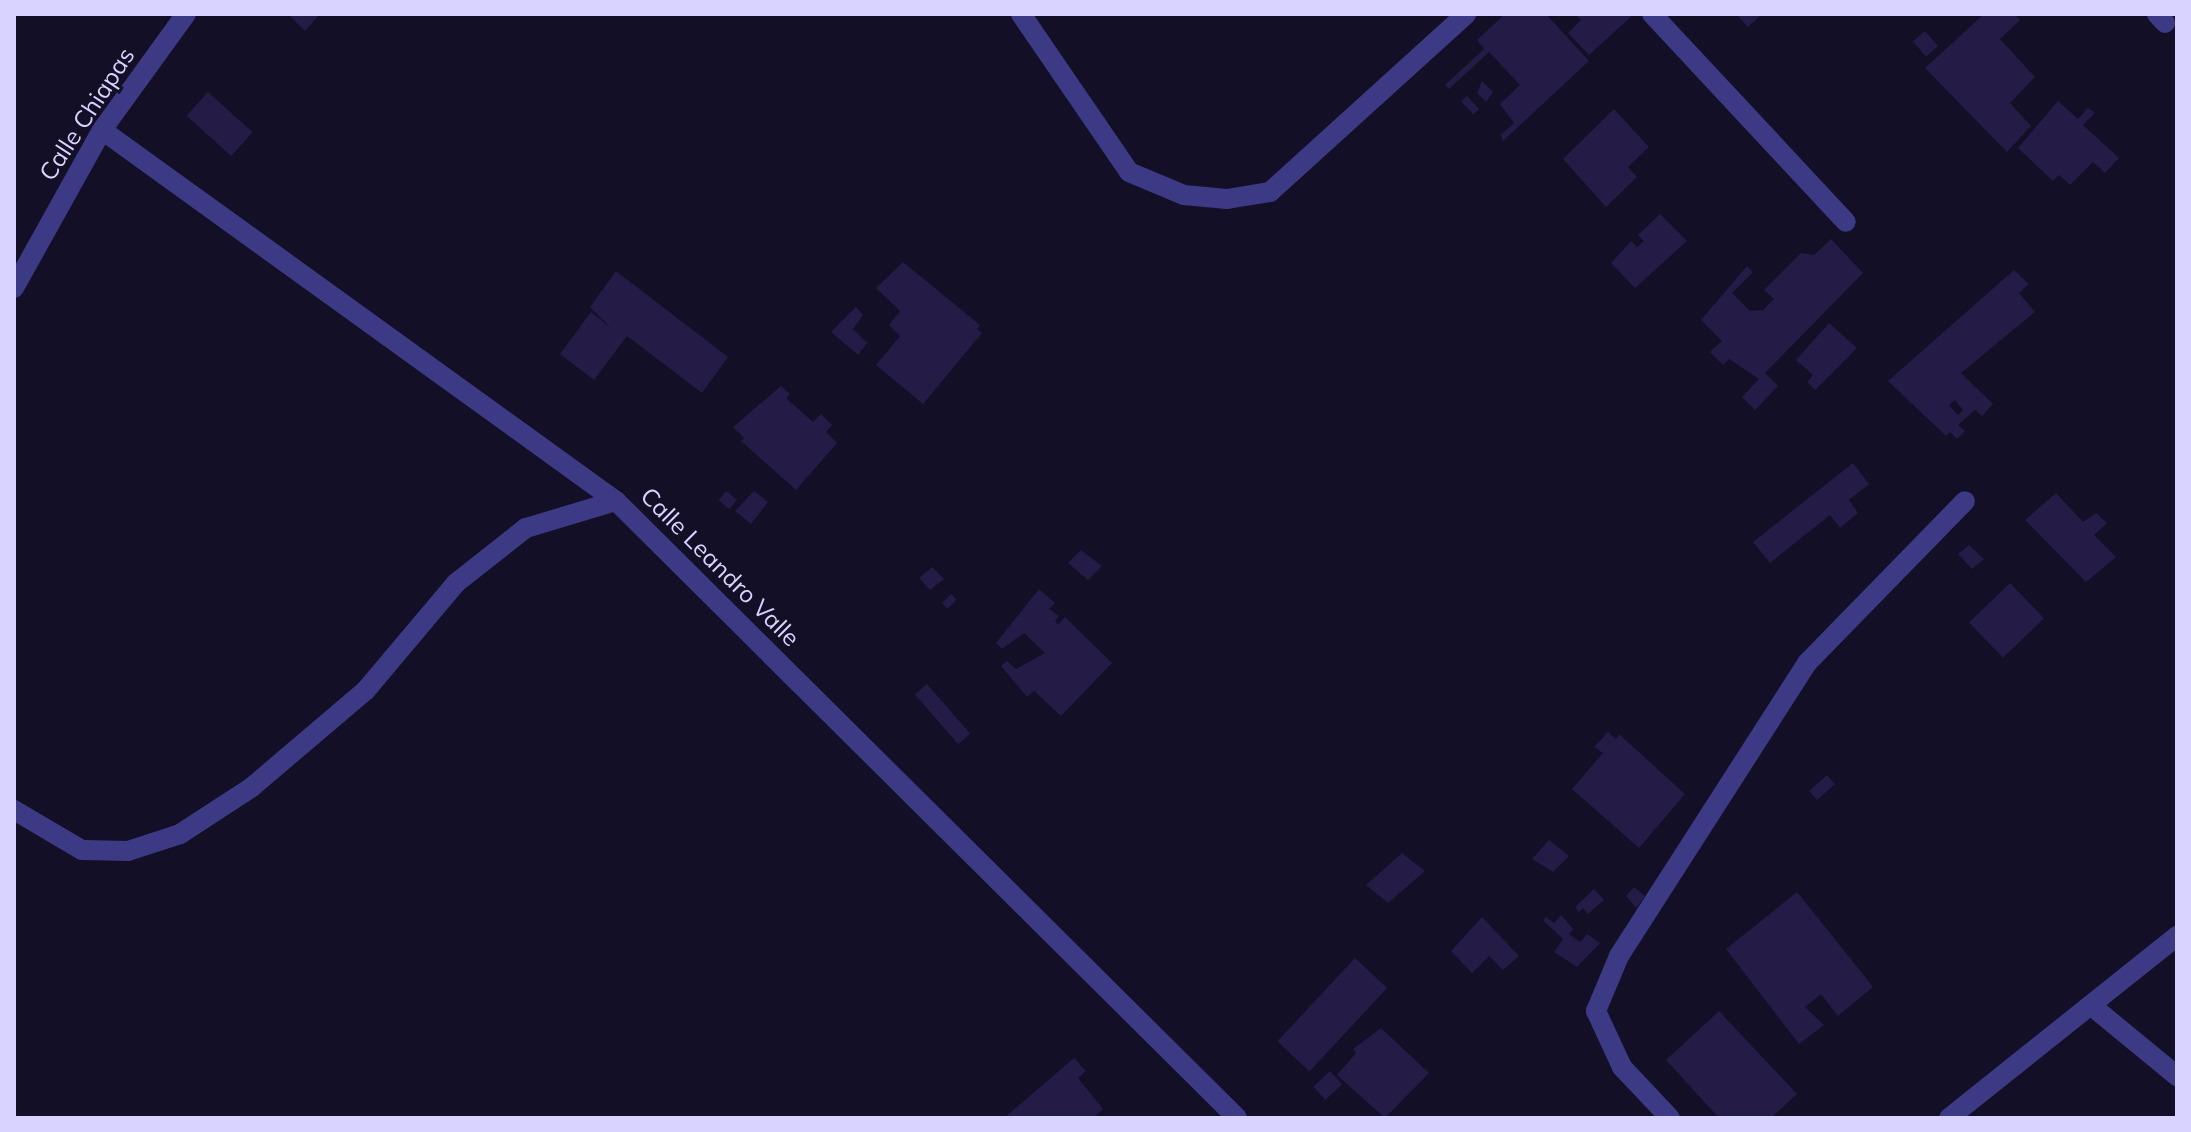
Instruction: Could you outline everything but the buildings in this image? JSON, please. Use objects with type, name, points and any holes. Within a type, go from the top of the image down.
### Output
[{"type":"street","name":"Calle Chiapas","points":[[14,288],[102,130],[186,14]]},
{"type":"street","points":[[1021,14],[1129,172],[1184,195],[1227,199],[1270,192],[1466,14]]},
{"type":"street","points":[[1652,14],[1846,222]]},
{"type":"street","name":"Calle Leandro Valle","points":[[102,130],[616,501],[1237,1118]]},
{"type":"street","points":[[14,810],[82,850],[128,851],[180,834],[252,787],[366,690],[456,583],[526,528],[616,501]]},
{"type":"street","points":[[1670,1118],[1622,1067],[1596,1011],[1619,956],[1807,663],[1965,501]]},
{"type":"street","points":[[1949,1118],[2093,1007],[2177,936]]},
{"type":"street","points":[[2093,1007],[2177,1076]]}]
